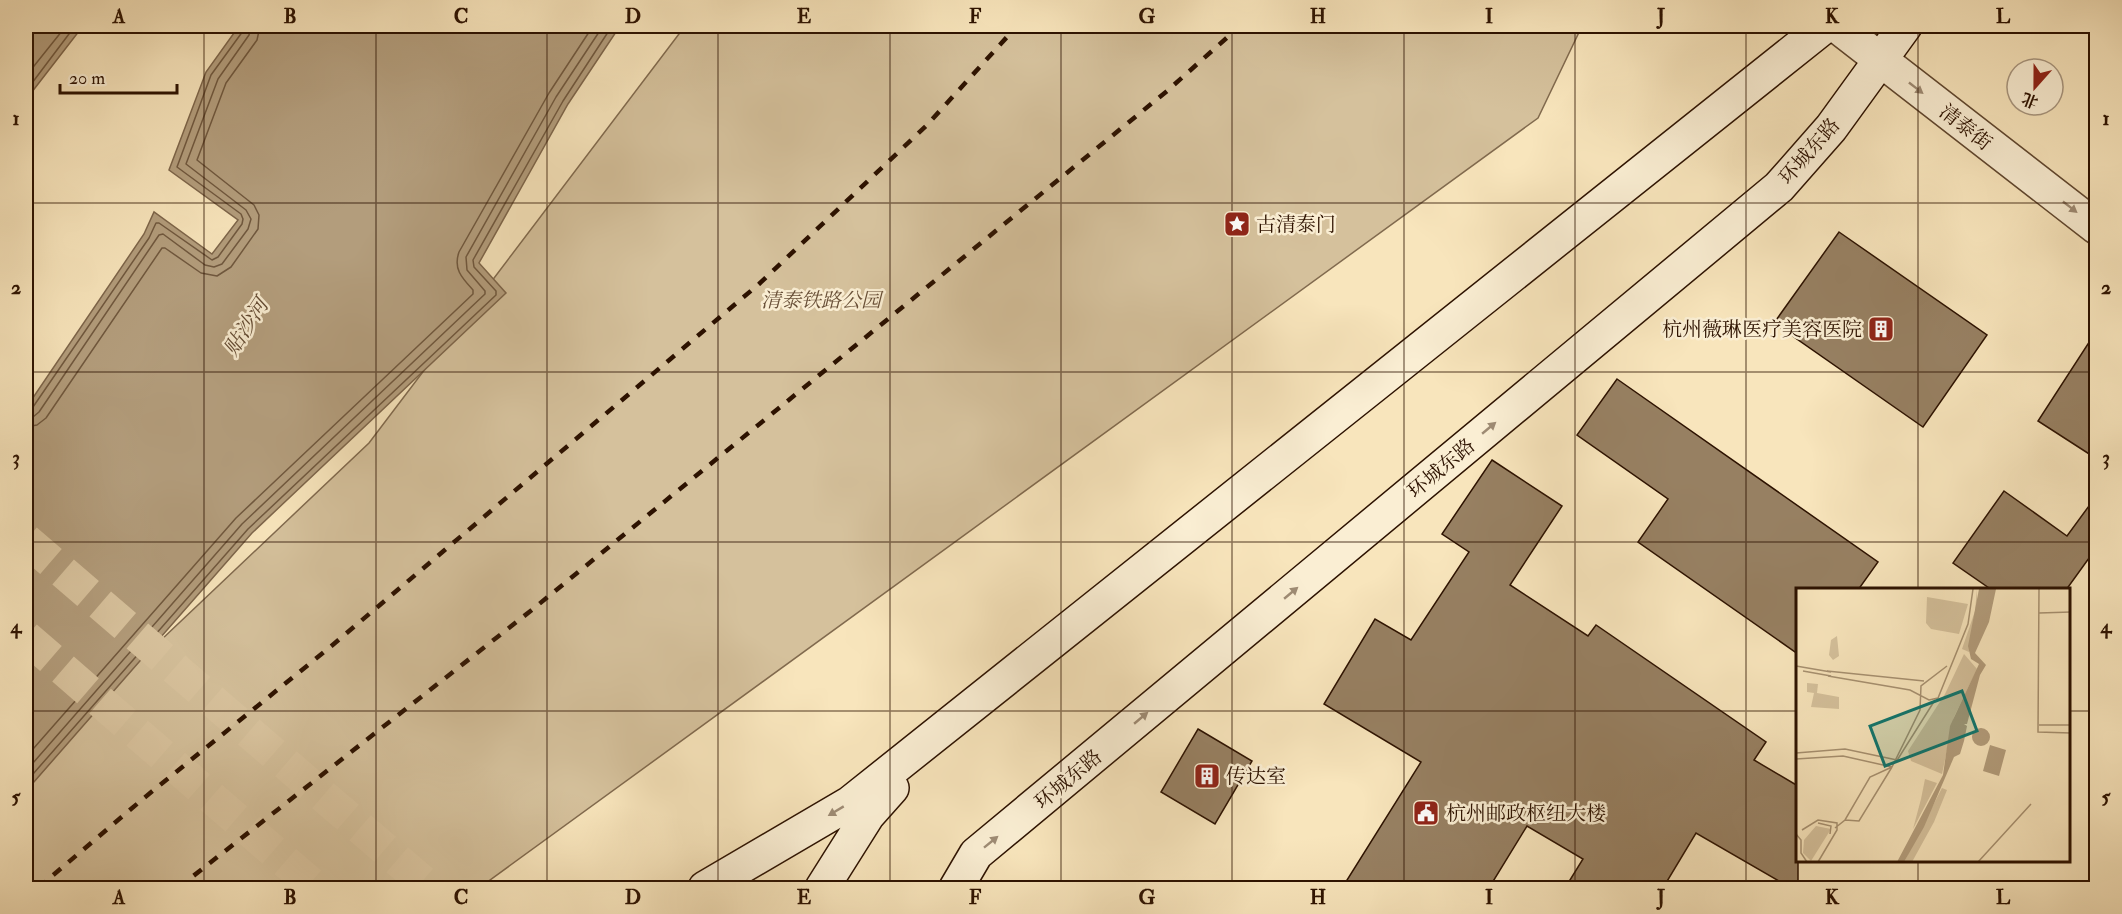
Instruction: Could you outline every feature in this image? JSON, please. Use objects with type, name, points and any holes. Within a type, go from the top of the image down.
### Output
[{"type":"main road","points":[[705,888],[850,803],[1825,26]]},
{"type":"main road","name":"清泰街","points":[[1837,26],[2097,228]]},
{"type":"main road","name":"环城东路","points":[[956,888],[976,854],[1779,187],[1831,128],[1905,26]]},
{"type":"main road","points":[[822,888],[868,815],[948,723]]},
{"type":"green space","name":"清泰铁路公园","points":[[685,26],[1582,26],[1538,118],[479,888],[26,888],[26,768],[369,443]]},
{"type":"water","points":[[26,26],[83,26],[28,97],[26,96]]},
{"type":"water","name":"贴沙河","points":[[239,26],[620,26],[568,104],[479,263],[506,293],[252,533],[26,791],[26,408],[144,234],[154,212],[212,254],[238,220],[169,170],[206,72]]},
{"type":"building","name":"杭州薇琳医疗美容医院","points":[[1839,232],[1987,335],[1923,427],[1774,323]]},
{"type":"building","points":[[2097,330],[2097,459],[2038,421]]},
{"type":"building","points":[[1617,379],[1878,562],[1859,588],[1796,588],[1796,653],[1638,542],[1668,499],[1577,435]]},
{"type":"building","points":[[1492,460],[1562,506],[1510,585],[1588,636],[1596,625],[1766,742],[1754,760],[1796,785],[1798,888],[1791,888],[1696,833],[1663,888],[1565,888],[1583,859],[1527,826],[1489,888],[1342,888],[1421,762],[1324,704],[1375,619],[1411,640],[1469,552],[1442,534]]},
{"type":"building","points":[[2004,491],[2067,536],[2097,495],[2097,547],[2067,588],[1989,588],[1953,563]]},
{"type":"building","name":"传达室","points":[[1198,729],[1252,761],[1215,824],[1161,792]]},
{"type":"tunnel","points":[[26,540],[430,888]]},
{"type":"tunnel","points":[[26,637],[316,888]]},
{"type":"railway","points":[[38,888],[144,798],[329,648],[759,284],[927,125],[1017,26]]},
{"type":"railway","points":[[178,888],[533,609],[1167,91],[1240,26]]},
{"type":"place","name":"古清泰门","points":[[1237,224]]},
{"type":"place","name":"杭州薇琳医疗美容医院","points":[[1881,329]]},
{"type":"place","name":"传达室","points":[[1207,776]]},
{"type":"place","name":"杭州邮政枢纽大楼","points":[[1426,813]]}]
